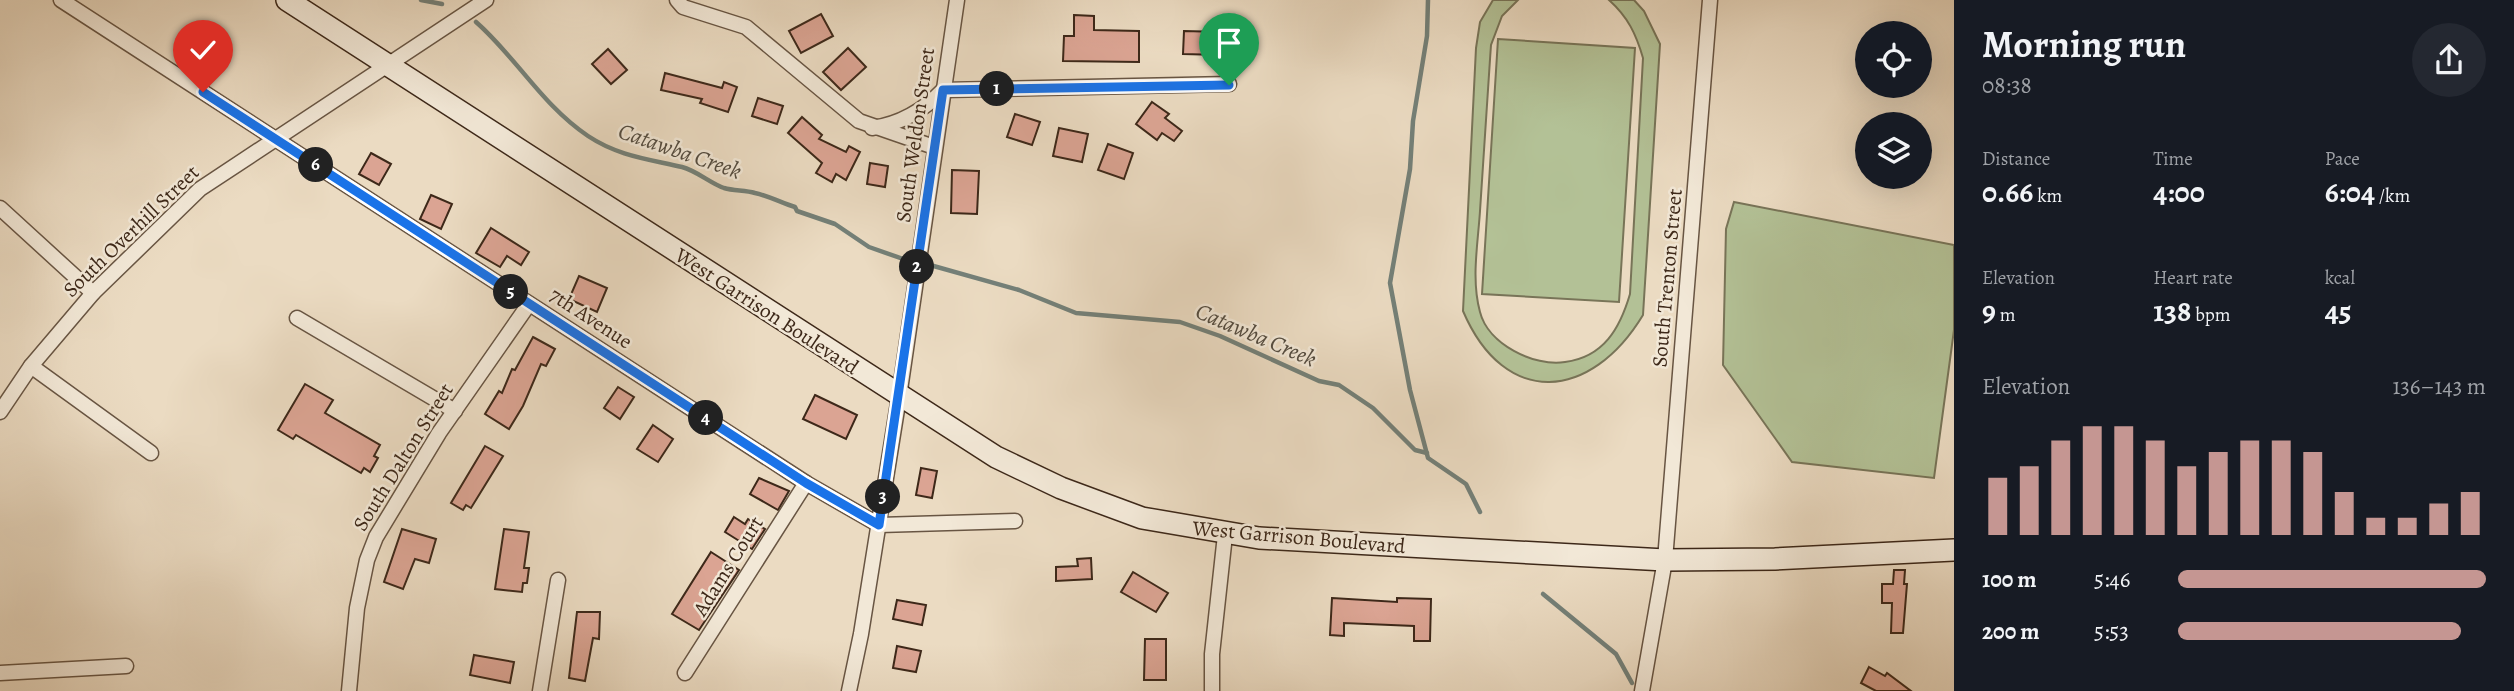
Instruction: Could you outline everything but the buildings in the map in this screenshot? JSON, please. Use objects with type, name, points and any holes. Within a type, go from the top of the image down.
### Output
[{"type":"main road","name":"West Garrison Boulevard","points":[[286,0],[391,65],[899,397],[996,457],[1061,488],[1142,518],[1226,535],[1665,560],[1761,559],[1954,550]]},
{"type":"street","name":"7th Avenue","points":[[61,0],[806,483],[879,525]]},
{"type":"street","points":[[391,65],[486,0]]},
{"type":"street","points":[[677,0],[683,7],[746,27],[844,110],[872,128],[934,147]]},
{"type":"street","name":"South Weldon Street","points":[[849,691],[879,525],[957,0]]},
{"type":"street","name":"South Trenton Street","points":[[1642,691],[1665,560],[1710,0]]},
{"type":"street","name":"South Overhill Street","points":[[0,412],[31,366],[93,293],[200,189],[274,138],[391,65]]},
{"type":"street","points":[[872,128],[908,117],[930,103],[943,90],[1229,85]]},
{"type":"street","points":[[0,208],[93,293]]},
{"type":"street","name":"South Dalton Street","points":[[349,691],[357,608],[367,560],[388,516],[455,411],[529,304]]},
{"type":"street","points":[[297,318],[455,411]]},
{"type":"street","points":[[31,366],[151,453]]},
{"type":"street","name":"Adams Court","points":[[685,673],[806,483]]},
{"type":"street","points":[[879,525],[1015,521]]},
{"type":"street","points":[[1212,691],[1212,654],[1226,535]]},
{"type":"street","points":[[540,691],[558,580]]},
{"type":"street","points":[[0,673],[126,666]]},
{"type":"green space","points":[[1493,0],[1518,0],[1502,16],[1491,45],[1476,261],[1477,299],[1485,324],[1492,334],[1514,351],[1540,361],[1553,363],[1579,359],[1600,347],[1615,329],[1630,294],[1643,58],[1630,26],[1609,0],[1634,0],[1644,11],[1660,44],[1643,315],[1622,344],[1599,364],[1574,377],[1549,382],[1525,378],[1502,365],[1481,343],[1463,311],[1476,48],[1480,22]]},
{"type":"green space","points":[[1498,39],[1635,48],[1619,302],[1482,294]]},
{"type":"green space","points":[[1734,202],[1954,245],[1954,330],[1934,478],[1792,462],[1723,365],[1726,229]]},
{"type":"waterway","name":"Catawba Creek","points":[[421,0],[442,4]]},
{"type":"waterway","points":[[1428,0],[1427,36],[1413,121],[1410,169],[1390,283],[1410,390],[1428,458],[1466,484],[1480,512]]},
{"type":"waterway","name":"Catawba Creek","points":[[476,22],[557,110],[599,143],[634,156],[688,169],[724,188],[760,194],[795,207],[797,211],[835,224],[869,247],[906,260]]},
{"type":"waterway","name":"Catawba Creek","points":[[930,265],[1019,290],[1076,313],[1180,322],[1220,336],[1319,381],[1339,385],[1373,408],[1415,450],[1427,453]]},
{"type":"waterway","name":"Catawba Creek","points":[[1543,594],[1616,654],[1632,683]]},
{"type":"route","points":[[203,92],[806,483],[879,525],[943,90],[1229,85]]}]
